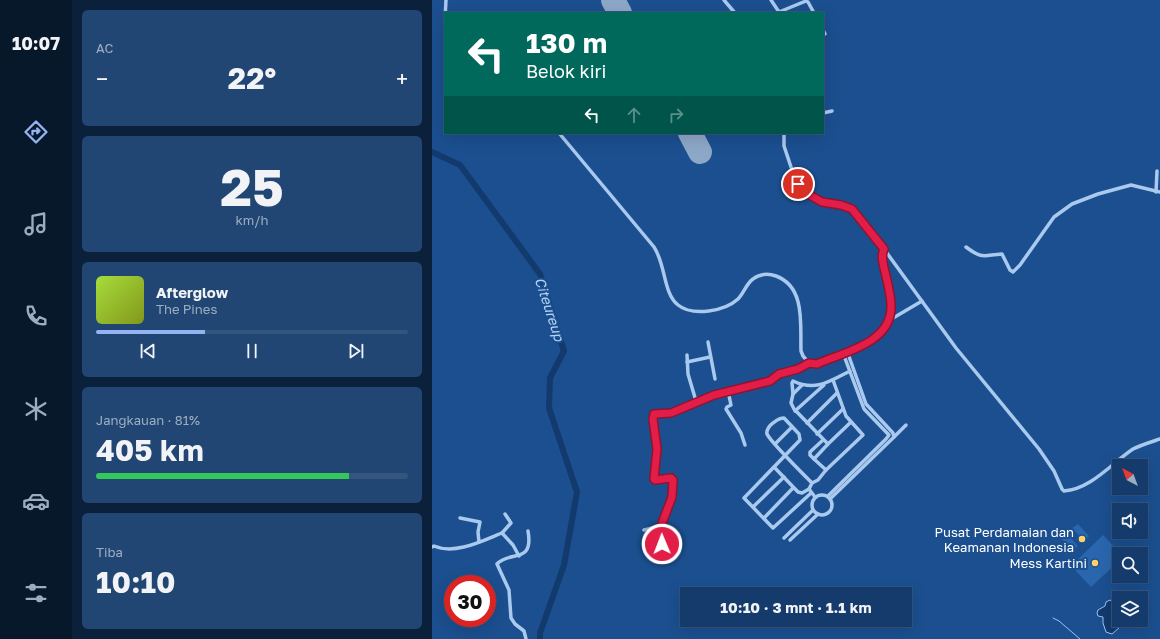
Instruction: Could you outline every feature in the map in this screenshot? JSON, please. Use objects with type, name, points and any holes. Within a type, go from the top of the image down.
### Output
[{"type":"street","points":[[445,12],[446,0]]},
{"type":"street","points":[[724,0],[734,12]]},
{"type":"street","points":[[771,0],[779,12],[806,1],[813,12]]},
{"type":"street","points":[[824,113],[832,111]]},
{"type":"street","points":[[560,134],[655,249],[662,262],[670,294],[676,303],[683,308],[695,311],[721,308],[735,302],[743,294],[750,282],[755,278],[767,274],[776,276],[790,285],[797,295],[801,351],[809,363]]},
{"type":"street","points":[[784,134],[784,146],[795,179],[799,186],[822,202],[841,205],[852,209],[884,249],[956,348],[1039,449],[1048,461],[1064,491],[1072,490],[1089,481],[1132,450],[1160,439]]},
{"type":"street","points":[[966,247],[982,256],[1002,254],[1010,270],[1013,272],[1020,265],[1054,217],[1072,204],[1098,194],[1132,185],[1158,192],[1157,171]]},
{"type":"street","points":[[664,555],[661,526],[672,497],[673,480],[671,478],[654,479],[657,449],[653,416],[655,414],[671,413],[696,401],[728,391],[770,381],[779,374],[798,369],[809,363],[817,364],[875,339],[883,331],[888,321],[891,306],[882,257],[884,249]]},
{"type":"street","points":[[888,321],[922,301]]},
{"type":"street","points":[[708,342],[715,379]]},
{"type":"street","points":[[847,351],[866,404],[893,433],[894,437]]},
{"type":"street","points":[[829,498],[889,436],[864,409],[842,353]]},
{"type":"street","points":[[687,355],[689,380],[696,401]]},
{"type":"street","points":[[687,362],[710,357]]},
{"type":"street","points":[[795,411],[824,384],[853,369]]},
{"type":"street","points":[[812,483],[786,455],[775,444],[767,433],[771,425],[783,418],[800,436],[800,440],[786,455],[744,497],[744,499],[773,528],[810,491],[812,483],[818,480],[826,470],[862,436],[863,434],[851,422],[842,409],[833,380]]},
{"type":"street","points":[[824,384],[802,385],[792,382],[793,394],[791,403],[795,411],[828,444]]},
{"type":"street","points":[[793,394],[802,385]]},
{"type":"street","points":[[728,391],[731,405],[726,409],[741,433],[745,445]]},
{"type":"street","points":[[807,423],[837,393]]},
{"type":"street","points":[[817,434],[842,409]]},
{"type":"street","points":[[814,459],[851,422]]},
{"type":"street","points":[[829,498],[906,425]]},
{"type":"street","points":[[775,444],[792,427]]},
{"type":"street","points":[[823,440],[810,452],[810,455],[826,470]]},
{"type":"street","points":[[774,467],[793,488],[800,493],[810,491]]},
{"type":"street","points":[[753,507],[784,478]]},
{"type":"street","points":[[764,518],[793,488]]},
{"type":"street","points":[[810,491],[815,497]]},
{"type":"street","points":[[790,540],[818,514],[823,514],[830,511],[832,506],[829,498],[821,494],[815,497],[812,503],[813,510],[818,514]]},
{"type":"street","points":[[784,538],[813,510]]},
{"type":"street","points":[[432,547],[434,546],[442,549],[456,548],[479,542],[502,533],[511,523],[505,514]]},
{"type":"street","points":[[460,518],[480,522],[478,532],[479,542]]},
{"type":"street","points":[[644,530],[661,526]]},
{"type":"street","points":[[526,639],[524,631],[515,624],[511,618],[509,590],[497,566],[499,562],[519,556],[527,549],[528,531]]},
{"type":"street","points":[[502,533],[514,545],[519,556]]},
{"type":"water","points":[[1110,600],[1112,601],[1112,627],[1120,627],[1112,634],[1106,632],[1103,617],[1098,616],[1097,613],[1098,610],[1105,606],[1106,602]]},
{"type":"building","points":[[1078,524],[1089,536],[1084,541],[1072,528]]},
{"type":"building","points":[[1066,533],[1078,546],[1072,551],[1061,538]]},
{"type":"building","name":"Mess Kartini","points":[[1103,535],[1114,547],[1112,547],[1112,568],[1091,587],[1071,566]]},
{"type":"waterway","name":"Citeureup","points":[[432,152],[460,165],[540,274],[564,351],[550,378],[549,408],[577,492],[564,565],[540,633],[540,639]]},
{"type":"waterway","points":[[1053,618],[1059,621],[1080,639]]},
{"type":"runway","points":[[613,0],[619,12]]},
{"type":"runway","points":[[691,134],[700,152]]},
{"type":"place","name":"Pusat Perdamaian dan Keamanan Indonesia","points":[[1082,539]]},
{"type":"place","name":"Mess Kartini","points":[[1095,563]]},
{"type":"route","points":[[662,544],[660,530],[672,497],[673,480],[671,478],[654,479],[657,457],[657,440],[653,419],[654,414],[671,413],[696,401],[714,395],[770,381],[776,375],[786,371],[798,369],[809,363],[817,364],[875,339],[886,327],[891,312],[891,306],[882,257],[884,249],[852,209],[841,205],[822,202],[806,193],[798,184]]}]
